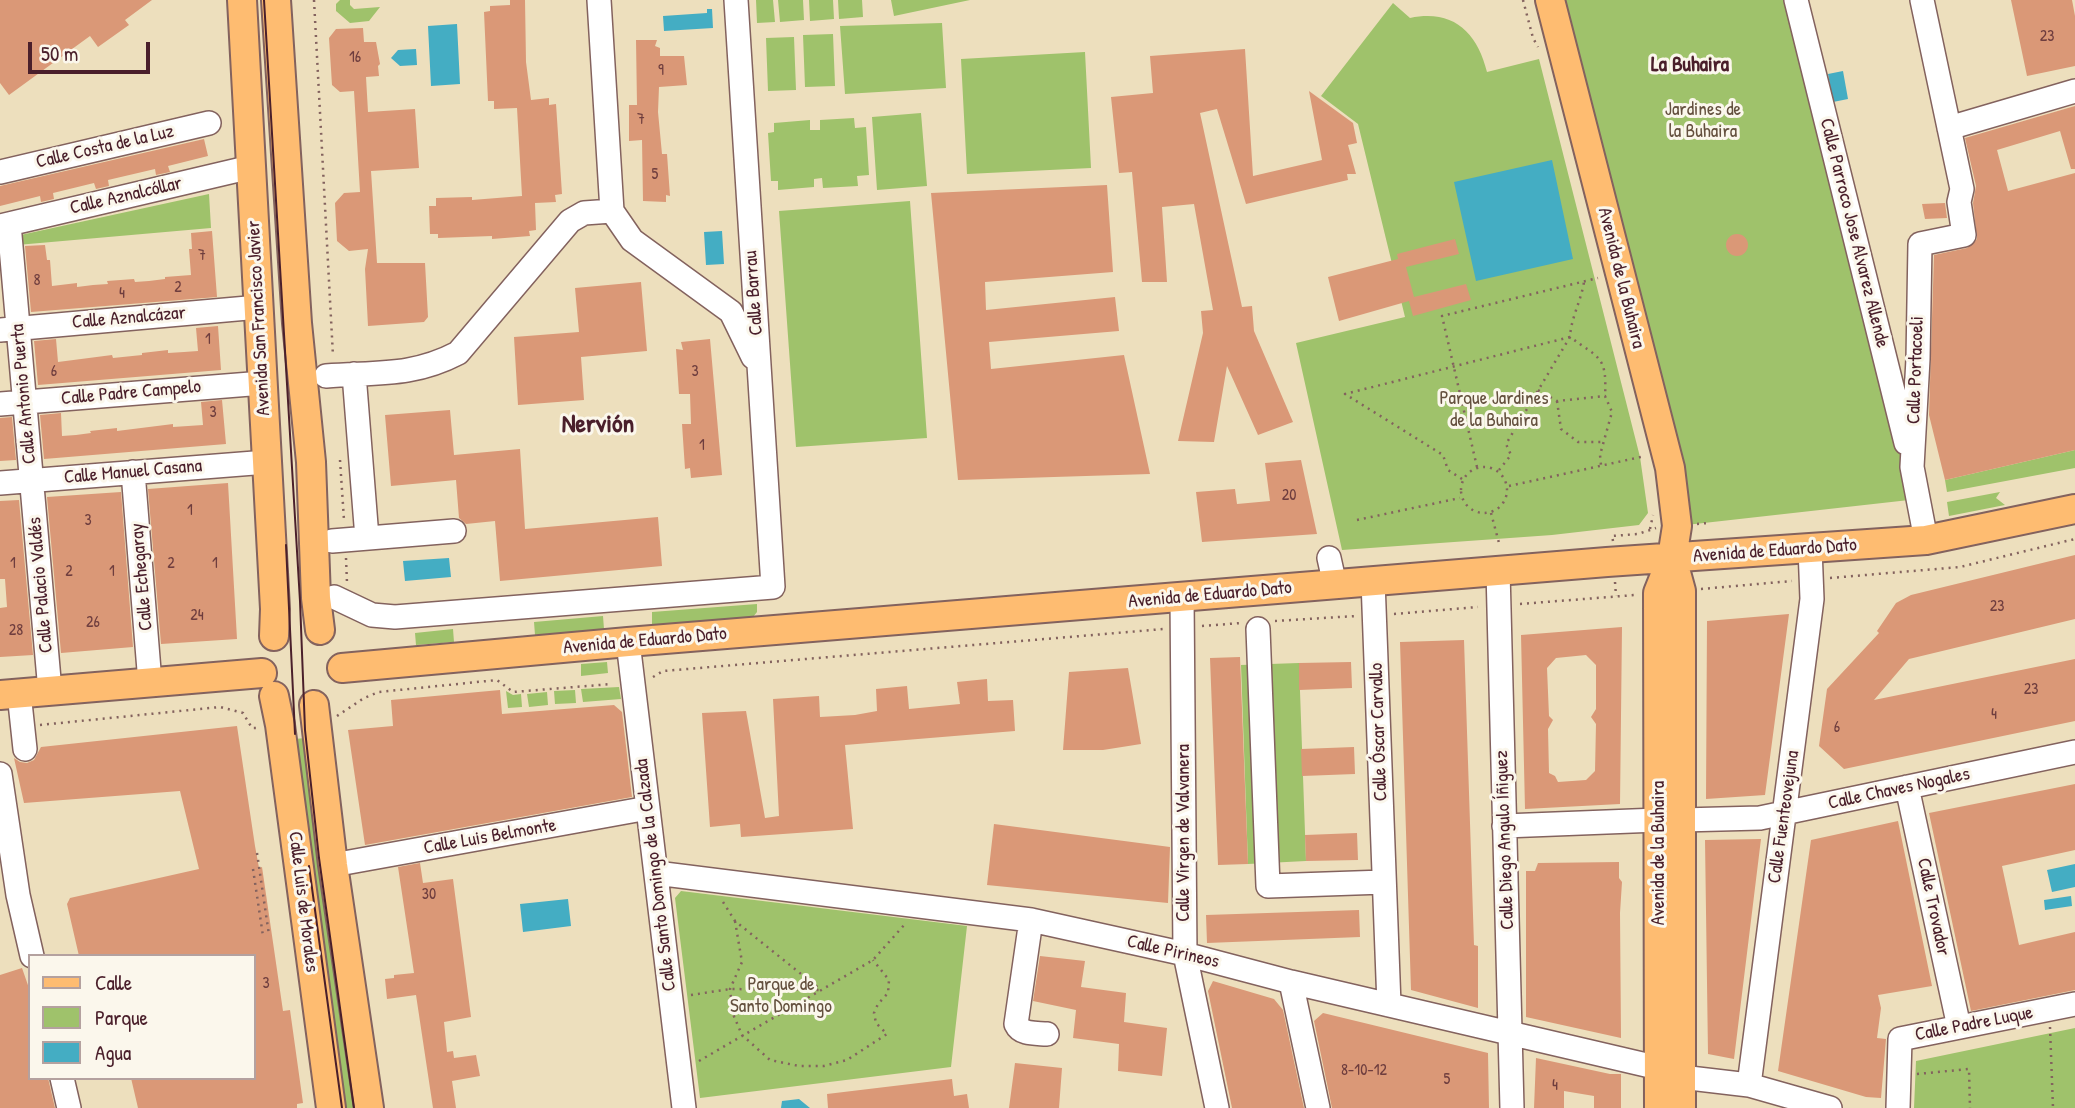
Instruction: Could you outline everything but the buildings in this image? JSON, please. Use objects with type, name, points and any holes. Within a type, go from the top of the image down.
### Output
[{"type":"main road","name":"Avenida San Francisco Javier","points":[[242,0],[275,609],[274,636]]},
{"type":"main road","name":"Avenida San Francisco Javier","points":[[276,0],[297,323],[311,462],[316,598],[320,630]]},
{"type":"main road","name":"Avenida de la Buhaira","points":[[1550,0],[1670,468],[1677,526],[1672,558],[1658,593],[1670,820],[1670,1073],[1659,1108]]},
{"type":"main road","name":"Avenida de Eduardo Dato","points":[[342,668],[1182,597],[1332,571],[1373,582],[1926,540],[2075,509]]},
{"type":"main road","points":[[9,694],[150,683],[268,685],[293,706],[326,711],[325,700],[340,680],[341,654],[335,643],[320,630],[310,627],[288,628],[274,636],[265,651],[268,685]]},
{"type":"main road","name":"Calle Luis de Morales","points":[[268,685],[280,725],[331,1108]]},
{"type":"main road","name":"Calle Luis de Morales","points":[[326,711],[333,865],[369,1108]]},
{"type":"main road","name":"Avenida de la Buhaira","points":[[1670,1073],[1681,1108]]},
{"type":"street","points":[[599,0],[612,211],[632,240],[731,312],[744,335],[759,373]]},
{"type":"street","name":"Calle Barrau","points":[[334,597],[372,615],[395,617],[773,587],[736,0]]},
{"type":"street","name":"Calle Parroco Jose Alvarez Allende","points":[[1796,0],[1912,467]]},
{"type":"street","points":[[1922,0],[1949,128],[2075,91]]},
{"type":"street","name":"Calle Costa de la Luz","points":[[0,172],[209,122]]},
{"type":"street","name":"Calle Portacoeli","points":[[1926,540],[1912,467],[1918,359],[1920,244],[1964,235],[1959,202],[1962,189],[1949,128]]},
{"type":"street","name":"Calle Aznalcóllar","points":[[4,225],[251,167]]},
{"type":"street","points":[[330,366],[354,374],[413,371],[438,364],[458,353],[570,221],[584,213],[612,211]]},
{"type":"street","name":"Calle Antonio Puerta","points":[[4,225],[9,329],[25,402],[32,480]]},
{"type":"street","points":[[731,312],[743,310],[755,299]]},
{"type":"street","name":"Calle Aznalcázar","points":[[9,329],[259,307]]},
{"type":"street","points":[[354,374],[368,538]]},
{"type":"street","name":"Calle Padre Campelo","points":[[0,404],[263,383]]},
{"type":"street","name":"Calle Manuel Casana","points":[[0,482],[267,462]]},
{"type":"street","name":"Calle Echegaray","points":[[133,472],[150,683]]},
{"type":"street","name":"Calle Palacio Valdés","points":[[32,480],[50,691]]},
{"type":"street","points":[[332,541],[454,531]]},
{"type":"street","name":"Calle Fuenteovejuna","points":[[1749,1085],[1812,599],[1810,548]]},
{"type":"street","name":"Calle Diego Angulo Íñiguez","points":[[1498,572],[1512,1108]]},
{"type":"street","name":"Calle Óscar Carvallo","points":[[1373,582],[1388,1005]]},
{"type":"street","name":"Calle Virgen de Valvanera","points":[[1182,597],[1185,954],[1217,1108]]},
{"type":"street","points":[[1259,624],[1268,886],[1384,882]]},
{"type":"street","name":"Calle Santo Domingo de la Calzada","points":[[628,642],[684,1108]]},
{"type":"street","points":[[9,694],[25,749]]},
{"type":"street","name":"Calle Chaves Nogales","points":[[1504,826],[1760,818],[2075,752]]},
{"type":"street","points":[[0,774],[18,895],[32,954]]},
{"type":"street","name":"Calle Trovador","points":[[1907,787],[1959,1027]]},
{"type":"street","name":"Calle Luis Belmonte","points":[[333,865],[648,808]]},
{"type":"street","name":"Calle Pirineos","points":[[656,873],[1031,920],[1185,954],[1670,1073],[1749,1085],[1830,1108]]},
{"type":"street","points":[[1031,920],[1016,1024],[1020,1031],[1047,1034]]},
{"type":"street","points":[[1291,982],[1318,1108]]},
{"type":"street","name":"Calle Padre Luque","points":[[1898,1108],[1900,1040],[2075,1004]]},
{"type":"street","points":[[62,1080],[69,1108]]},
{"type":"path","points":[[314,0],[330,366]]},
{"type":"path","points":[[1523,0],[1533,38],[1543,56]]},
{"type":"path","points":[[1477,467],[1442,316],[1595,278]]},
{"type":"path","points":[[1499,471],[1511,455],[1506,444],[1570,337],[1571,323],[1581,298],[1584,281]]},
{"type":"path","points":[[1462,479],[1448,470],[1443,455],[1345,394],[1570,337],[1598,355],[1606,372],[1605,396],[1612,412],[1600,456],[1601,465]]},
{"type":"path","points":[[1538,390],[1558,401],[1605,396]]},
{"type":"path","points":[[1558,401],[1561,429],[1578,442],[1604,442]]},
{"type":"path","points":[[1509,486],[1645,456]]},
{"type":"path","points":[[1477,467],[1499,471],[1509,486],[1505,503],[1491,513],[1470,511],[1460,498],[1462,479],[1477,467]]},
{"type":"path","points":[[1357,520],[1460,498]]},
{"type":"path","points":[[1491,513],[1499,543]]},
{"type":"path","points":[[1613,543],[1612,536],[1638,534],[1650,529],[1652,518]]},
{"type":"path","points":[[1830,578],[1960,567],[2075,539]]},
{"type":"path","points":[[1615,580],[1616,596]]},
{"type":"path","points":[[1692,590],[1794,581]]},
{"type":"path","points":[[1516,604],[1645,594]]},
{"type":"path","points":[[1382,615],[1490,606]]},
{"type":"path","points":[[1192,627],[1368,616]]},
{"type":"path","points":[[649,680],[663,671],[1166,629]]},
{"type":"path","points":[[326,711],[398,688],[497,680],[513,692],[611,684]]},
{"type":"path","points":[[38,725],[220,708],[243,713],[252,728],[259,728]]},
{"type":"path","points":[[257,853],[269,935]]},
{"type":"path","points":[[253,869],[263,936]]},
{"type":"path","points":[[720,881],[718,896],[735,921],[821,990]]},
{"type":"path","points":[[679,1065],[696,1063],[873,960],[909,919],[911,905]]},
{"type":"path","points":[[735,921],[742,962],[730,989],[733,1014],[742,1035],[770,1060],[799,1066],[824,1066],[847,1060],[887,1034],[876,1023],[874,1013],[888,993],[889,981],[873,960]]},
{"type":"path","points":[[671,997],[730,989],[821,990]]},
{"type":"path","points":[[2047,1010],[2051,1033],[2053,1108]]},
{"type":"path","points":[[1899,1074],[1969,1069],[1970,1108]]},
{"type":"green space","points":[[340,0],[350,0],[354,9],[380,7],[369,21],[350,23],[336,11],[336,4]]},
{"type":"green space","points":[[756,0],[773,0],[775,22],[757,23]]},
{"type":"green space","points":[[778,0],[803,0],[804,20],[780,22]]},
{"type":"green space","points":[[809,0],[833,0],[834,19],[810,21]]},
{"type":"green space","points":[[838,0],[862,0],[863,17],[839,19]]},
{"type":"green space","points":[[891,0],[970,0],[894,16]]},
{"type":"green space","name":"Jardines de la Buhaira","points":[[1550,0],[1796,0],[1918,499],[1677,526]]},
{"type":"green space","name":"Parque Jardines de la Buhaira","points":[[1393,3],[1410,18],[1439,17],[1461,27],[1477,45],[1487,72],[1539,59],[1640,457],[1648,513],[1639,525],[1552,535],[1342,550],[1296,343],[1405,317],[1358,124],[1321,96]]},
{"type":"green space","points":[[942,23],[946,88],[845,94],[840,26]]},
{"type":"green space","points":[[833,34],[835,86],[805,87],[803,35]]},
{"type":"green space","points":[[794,37],[796,90],[768,91],[766,38]]},
{"type":"green space","points":[[1085,52],[1091,168],[967,174],[961,59]]},
{"type":"green space","points":[[921,113],[927,186],[877,190],[872,117]]},
{"type":"green space","points":[[854,118],[855,128],[866,127],[869,175],[857,176],[858,186],[823,188],[822,178],[814,179],[814,187],[778,190],[778,181],[771,181],[768,133],[774,132],[774,123],[810,120],[810,130],[820,130],[820,120]]},
{"type":"green space","points":[[209,194],[211,228],[17,245],[16,236]]},
{"type":"green space","points":[[910,201],[927,438],[796,447],[779,211]]},
{"type":"green space","points":[[2075,450],[2075,468],[1947,492],[1945,480]]},
{"type":"green space","points":[[2000,492],[1996,498],[2005,505],[1949,516],[1947,502]]},
{"type":"green space","points":[[757,604],[757,612],[753,617],[652,625],[652,612]]},
{"type":"green space","points":[[603,616],[604,629],[535,635],[534,622]]},
{"type":"green space","points":[[453,629],[454,642],[416,645],[415,633]]},
{"type":"green space","points":[[607,662],[608,673],[581,676],[581,664]]},
{"type":"green space","points":[[1299,663],[1306,861],[1248,864],[1241,665]]},
{"type":"green space","points":[[619,687],[621,699],[583,702],[581,689]]},
{"type":"green space","points":[[575,690],[576,703],[555,704],[554,691]]},
{"type":"green space","points":[[506,691],[513,695],[521,694],[522,707],[508,708]]},
{"type":"green space","points":[[547,692],[548,705],[529,707],[527,694]]},
{"type":"green space","points":[[306,738],[355,1108],[345,1108],[294,739]]},
{"type":"green space","name":"Parque de Santo Domingo","points":[[681,891],[967,926],[951,1067],[700,1098],[675,898]]},
{"type":"green space","points":[[2075,1028],[2075,1108],[1914,1108],[1916,1061]]},
{"type":"water","points":[[707,9],[712,9],[713,28],[664,31],[663,16],[707,13]]},
{"type":"water","points":[[457,24],[460,84],[431,86],[428,26]]},
{"type":"water","points":[[416,49],[417,65],[400,66],[391,58],[398,50]]},
{"type":"water","points":[[1843,71],[1848,99],[1833,102],[1828,74]]},
{"type":"water","points":[[1552,160],[1573,259],[1476,281],[1454,182]]},
{"type":"water","points":[[722,231],[724,264],[706,265],[704,232]]},
{"type":"water","points":[[449,558],[451,577],[405,581],[403,561]]},
{"type":"water","points":[[2075,864],[2075,887],[2052,892],[2047,870]]},
{"type":"water","points":[[2071,896],[2072,906],[2045,910],[2044,900]]},
{"type":"water","points":[[568,899],[571,926],[523,932],[520,904]]},
{"type":"water","points":[[799,1099],[810,1108],[781,1108],[782,1101]]},
{"type":"tram line","points":[[264,0],[300,601],[305,730],[319,858],[354,1108]]},
{"type":"tram line","points":[[286,545],[295,734]]},
{"type":"tram line","points":[[309,866],[342,1108]]},
{"type":"district","name":"La Buhaira","points":[[1690,65]]},
{"type":"district","name":"Nervión","points":[[598,425]]}]
